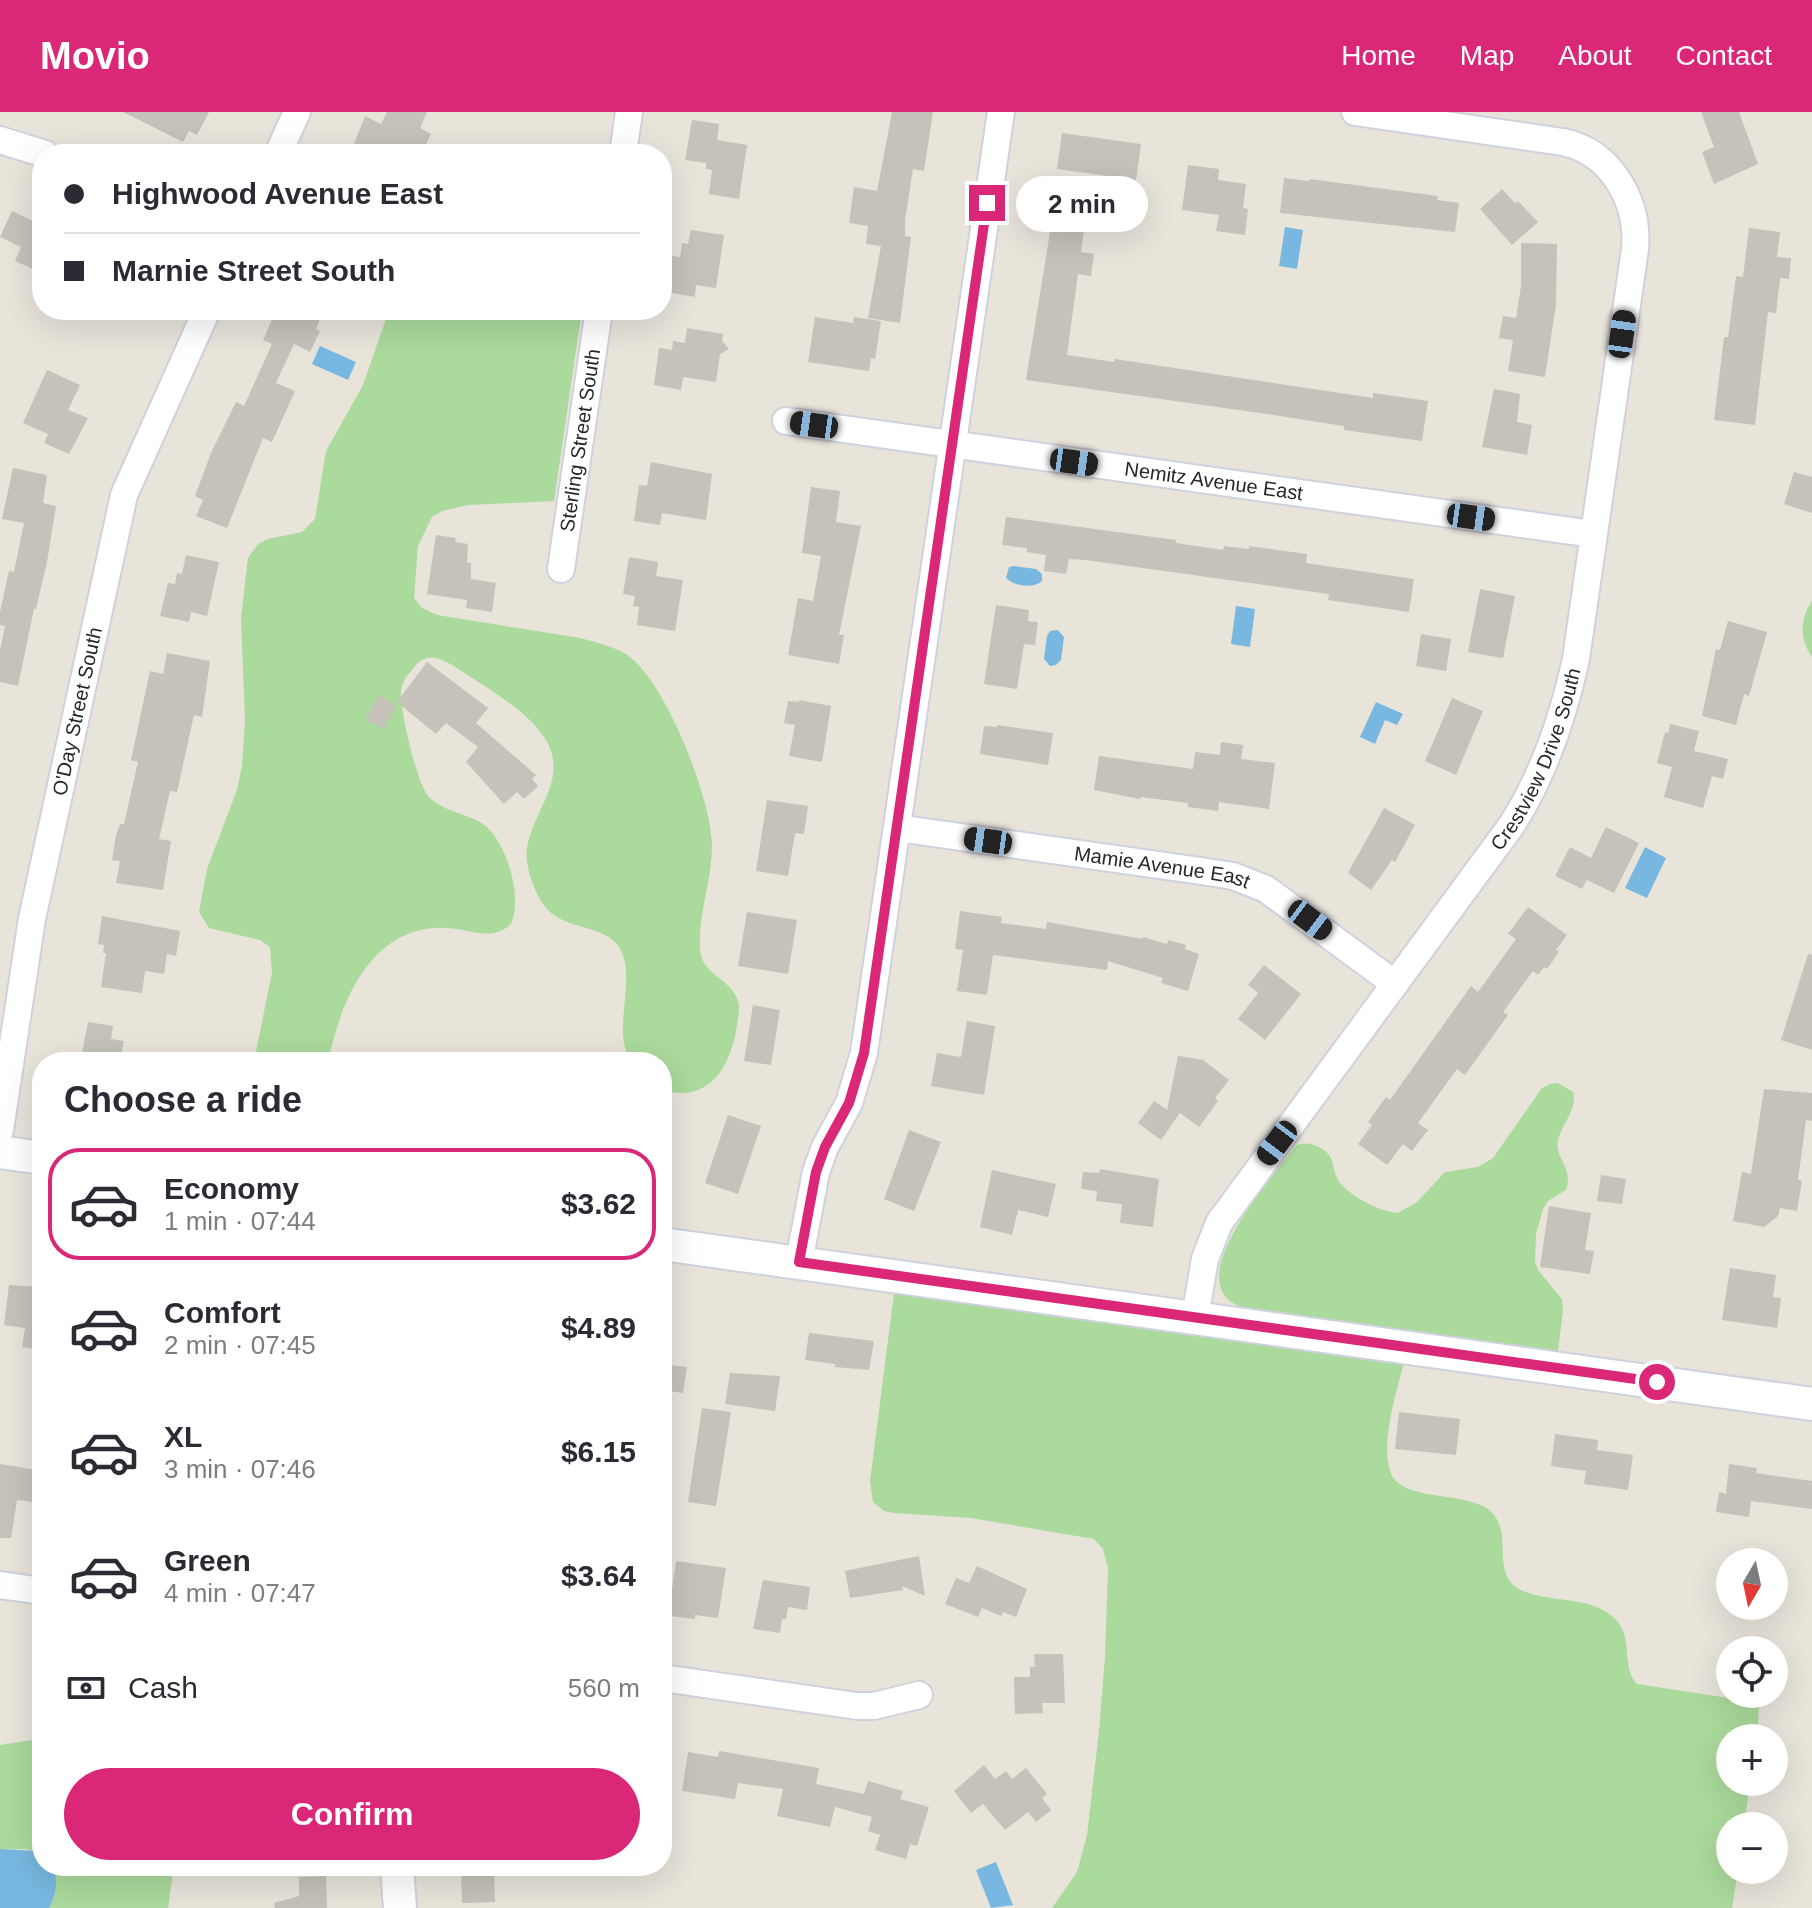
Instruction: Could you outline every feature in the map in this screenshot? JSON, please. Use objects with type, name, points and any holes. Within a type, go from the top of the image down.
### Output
[{"type":"street","points":[[283,144],[297,112]]},
{"type":"street","points":[[624,144],[629,112]]},
{"type":"street","points":[[799,1262],[816,1172],[825,1147],[849,1103],[864,1053],[1001,112]]},
{"type":"street","name":"Crestview Drive South","points":[[1195,1317],[1205,1259],[1219,1223],[1511,826],[1542,768],[1560,724],[1574,670],[1635,249],[1635,226],[1623,190],[1605,164],[1584,149],[1563,142],[1355,112]]},
{"type":"street","points":[[0,140],[32,150]]},
{"type":"street","name":"O'Day Street South","points":[[0,1130],[32,919],[124,495],[203,320]]},
{"type":"street","name":"Sterling Street South","points":[[561,569],[598,320]]},
{"type":"street","name":"Nemitz Avenue East","points":[[786,421],[1593,534]]},
{"type":"street","name":"Mamie Avenue East","points":[[897,828],[1201,871],[1244,880],[1289,904],[1395,984]]},
{"type":"street","points":[[0,1152],[32,1157]]},
{"type":"street","points":[[672,1245],[1812,1404]]},
{"type":"street","points":[[0,1585],[32,1590]]},
{"type":"street","points":[[672,1679],[857,1706],[874,1706],[919,1695]]},
{"type":"street","points":[[398,1876],[400,1908]]},
{"type":"green space","points":[[386,320],[581,320],[554,501],[468,505],[442,511],[432,517],[418,546],[414,598],[422,608],[437,615],[603,644],[626,654],[656,688],[684,742],[710,826],[712,846],[701,923],[702,958],[705,965],[734,993],[739,1007],[729,1055],[723,1068],[705,1087],[693,1092],[672,1092],[672,1052],[627,1052],[623,1037],[626,968],[617,944],[597,931],[560,919],[550,912],[534,888],[527,850],[554,767],[546,740],[529,719],[506,700],[438,658],[421,660],[401,689],[410,747],[429,797],[441,806],[483,824],[499,843],[514,885],[511,924],[488,933],[447,928],[421,930],[399,939],[380,952],[364,970],[342,1014],[330,1052],[256,1052],[272,972],[270,947],[260,940],[209,928],[199,912],[207,869],[237,790],[242,766],[245,721],[241,618],[248,558],[258,544],[302,532],[315,519],[326,451],[363,385]]},
{"type":"green space","points":[[1812,601],[1812,657],[1803,629]]},
{"type":"green space","points":[[1558,1083],[1573,1092],[1574,1098],[1572,1110],[1558,1140],[1568,1182],[1566,1190],[1548,1201],[1543,1209],[1536,1234],[1535,1261],[1538,1270],[1562,1299],[1558,1351],[1241,1307],[1224,1294],[1219,1276],[1224,1253],[1236,1228],[1296,1146],[1307,1144],[1322,1149],[1331,1158],[1338,1179],[1347,1190],[1375,1207],[1398,1213],[1417,1202],[1445,1172],[1478,1167],[1493,1158],[1542,1088]]},
{"type":"green space","points":[[894,1293],[1404,1363],[1387,1441],[1390,1471],[1396,1481],[1416,1491],[1470,1501],[1490,1510],[1499,1523],[1506,1575],[1512,1583],[1533,1594],[1584,1603],[1608,1613],[1622,1629],[1629,1670],[1637,1684],[1716,1696],[1716,1708],[1759,1708],[1758,1724],[1716,1724],[1716,1796],[1748,1796],[1746,1812],[1716,1812],[1716,1884],[1736,1884],[1732,1908],[1052,1908],[1077,1872],[1087,1835],[1105,1657],[1108,1568],[1103,1549],[1094,1539],[971,1518],[884,1511],[873,1502],[870,1481]]},
{"type":"green space","points":[[32,1740],[32,1850],[0,1849],[0,1745]]},
{"type":"green space","points":[[173,1876],[168,1908],[49,1908],[54,1898],[56,1877]]},
{"type":"water","points":[[1285,227],[1303,230],[1297,269],[1279,266]]},
{"type":"water","points":[[320,346],[356,362],[348,380],[312,364]]},
{"type":"water","points":[[1009,567],[1036,569],[1042,574],[1042,581],[1029,586],[1010,581],[1006,578]]},
{"type":"water","points":[[1236,606],[1255,609],[1250,647],[1231,644]]},
{"type":"water","points":[[1058,630],[1064,637],[1061,660],[1050,666],[1044,659],[1047,636],[1050,631]]},
{"type":"water","points":[[1376,702],[1403,714],[1397,725],[1385,720],[1375,744],[1360,737]]},
{"type":"water","points":[[1645,847],[1666,858],[1647,898],[1625,888]]},
{"type":"water","points":[[0,1849],[32,1851],[32,1876],[56,1876],[54,1898],[49,1908],[0,1908]]},
{"type":"water","points":[[996,1862],[1013,1905],[991,1908],[976,1870]]},
{"type":"building","points":[[123,112],[209,112],[197,135],[189,131],[183,142]]},
{"type":"building","points":[[387,112],[427,112],[420,128],[431,134],[426,144],[354,144],[365,116],[381,124]]},
{"type":"building","points":[[892,112],[933,112],[924,171],[913,169],[905,220],[905,236],[911,237],[900,323],[868,318],[881,246],[866,244],[868,226],[849,223],[854,187],[877,191]]},
{"type":"building","points":[[1701,112],[1739,112],[1758,164],[1714,184],[1702,152],[1714,147]]},
{"type":"building","points":[[692,120],[719,124],[717,140],[747,145],[739,199],[709,194],[712,170],[706,169],[706,163],[685,160]]},
{"type":"building","points":[[1062,133],[1141,144],[1136,180],[1057,169]]},
{"type":"building","points":[[1188,165],[1219,169],[1218,180],[1246,184],[1243,208],[1248,209],[1245,235],[1216,231],[1219,215],[1182,210]]},
{"type":"building","points":[[1284,178],[1438,196],[1437,200],[1459,203],[1455,232],[1280,213]]},
{"type":"building","points":[[1502,189],[1538,222],[1512,245],[1480,209]]},
{"type":"building","points":[[12,211],[32,220],[32,269],[15,261],[21,247],[0,237]]},
{"type":"building","points":[[1051,226],[1084,230],[1081,252],[1094,254],[1091,276],[1078,274],[1067,355],[1114,362],[1115,359],[1373,398],[1373,393],[1428,401],[1422,441],[1344,430],[1344,426],[1267,414],[1026,380]]},
{"type":"building","points":[[1749,228],[1780,232],[1777,257],[1791,258],[1789,279],[1780,278],[1776,313],[1768,312],[1755,425],[1714,420],[1724,337],[1728,337],[1736,276],[1743,277]]},
{"type":"building","points":[[691,230],[724,235],[716,288],[696,285],[695,297],[672,293],[672,256],[680,257],[682,243],[688,244]]},
{"type":"building","points":[[1521,243],[1557,244],[1556,304],[1545,377],[1508,371],[1513,340],[1499,338],[1503,316],[1516,318],[1521,286]]},
{"type":"building","points":[[815,317],[853,323],[854,317],[881,321],[875,359],[871,358],[869,371],[808,362]]},
{"type":"building","points":[[272,320],[320,320],[316,329],[320,331],[310,352],[294,344],[276,383],[295,391],[272,442],[263,438],[227,528],[196,516],[203,500],[195,496],[211,453],[236,402],[244,406],[272,344],[263,340]]},
{"type":"building","points":[[687,328],[723,334],[722,341],[729,349],[720,354],[716,382],[683,377],[681,390],[654,385],[659,348],[672,350],[673,341],[685,343]]},
{"type":"building","points":[[47,370],[80,385],[68,410],[88,418],[69,454],[44,443],[48,434],[23,423]]},
{"type":"building","points":[[1494,389],[1520,394],[1517,422],[1532,425],[1527,455],[1482,447]]},
{"type":"building","points":[[651,462],[712,474],[706,520],[662,513],[660,525],[634,521],[639,485],[647,486]]},
{"type":"building","points":[[13,468],[47,475],[43,503],[56,506],[47,562],[18,686],[0,682],[0,651],[5,626],[0,625],[0,612],[9,571],[14,572],[24,523],[2,519]]},
{"type":"building","points":[[1794,472],[1812,477],[1812,513],[1784,504]]},
{"type":"building","points":[[811,487],[840,491],[836,522],[861,526],[839,635],[844,635],[839,664],[788,655],[798,598],[813,601],[821,556],[802,553]]},
{"type":"building","points":[[1006,517],[1176,540],[1176,543],[1223,550],[1224,546],[1249,549],[1249,546],[1307,554],[1306,563],[1414,579],[1409,612],[1328,600],[1329,594],[1085,560],[1069,559],[1066,574],[1044,571],[1046,555],[1027,552],[1027,548],[1002,545]]},
{"type":"building","points":[[436,535],[456,538],[455,542],[468,544],[467,563],[471,563],[471,579],[496,583],[492,612],[466,608],[467,600],[427,594]]},
{"type":"building","points":[[186,555],[219,562],[207,616],[191,612],[189,622],[160,616],[168,583],[175,584],[177,573],[182,574]]},
{"type":"building","points":[[629,557],[658,562],[656,576],[683,580],[675,631],[637,625],[639,607],[633,606],[635,596],[623,594]]},
{"type":"building","points":[[1480,589],[1515,596],[1503,658],[1468,652]]},
{"type":"building","points":[[996,605],[1029,610],[1028,621],[1038,622],[1035,645],[1024,644],[1017,689],[984,684]]},
{"type":"building","points":[[1728,621],[1767,632],[1749,696],[1744,694],[1736,725],[1702,716],[1716,649],[1720,650]]},
{"type":"building","points":[[1421,634],[1451,639],[1446,671],[1416,666]]},
{"type":"building","points":[[167,653],[210,661],[202,717],[194,715],[177,792],[170,791],[159,839],[171,841],[163,890],[116,883],[120,861],[112,860],[116,835],[120,824],[124,824],[138,762],[131,760],[150,671],[163,674]]},
{"type":"building","points":[[427,662],[488,708],[476,723],[536,775],[532,779],[538,786],[524,799],[517,792],[504,804],[466,762],[478,747],[446,723],[436,734],[397,702]]},
{"type":"building","points":[[379,695],[396,705],[384,729],[365,720]]},
{"type":"building","points":[[1452,698],[1483,711],[1456,775],[1425,761]]},
{"type":"building","points":[[788,701],[831,706],[822,762],[789,756],[795,725],[784,723]]},
{"type":"building","points":[[1670,724],[1699,731],[1694,751],[1728,759],[1723,779],[1712,776],[1703,808],[1664,797],[1672,767],[1657,763]]},
{"type":"building","points":[[984,726],[1053,733],[1048,765],[980,754]]},
{"type":"building","points":[[1221,742],[1243,745],[1241,759],[1275,763],[1269,809],[1219,802],[1218,811],[1188,807],[1188,803],[1140,799],[1094,790],[1099,756],[1193,769],[1195,752],[1220,755]]},
{"type":"building","points":[[767,800],[808,806],[804,834],[795,833],[788,876],[756,871]]},
{"type":"building","points":[[1384,808],[1415,825],[1395,862],[1392,860],[1371,890],[1348,873]]},
{"type":"building","points":[[1606,827],[1639,843],[1614,893],[1587,880],[1582,889],[1555,876],[1570,847],[1591,858]]},
{"type":"building","points":[[1528,907],[1567,935],[1556,950],[1559,952],[1547,969],[1544,967],[1538,975],[1533,971],[1503,1012],[1508,1015],[1465,1075],[1457,1069],[1418,1123],[1428,1130],[1412,1151],[1403,1144],[1387,1165],[1358,1144],[1372,1125],[1368,1122],[1386,1097],[1390,1100],[1471,986],[1478,992],[1516,939],[1508,934]]},
{"type":"building","points":[[960,911],[1002,917],[1001,923],[1046,929],[1047,922],[1143,937],[1167,944],[1168,940],[1186,945],[1185,949],[1199,954],[1188,991],[1161,983],[1163,978],[1108,961],[1107,970],[993,955],[987,995],[957,991],[963,950],[955,949]]},
{"type":"building","points":[[747,912],[797,920],[788,974],[738,966]]},
{"type":"building","points":[[102,916],[180,931],[176,956],[167,954],[164,974],[145,971],[142,993],[101,987],[106,953],[103,953],[104,945],[98,944]]},
{"type":"building","points":[[1808,954],[1812,955],[1812,1050],[1781,1040]]},
{"type":"building","points":[[1264,965],[1301,994],[1265,1040],[1238,1019],[1258,993],[1248,985]]},
{"type":"building","points":[[753,1005],[780,1010],[771,1065],[744,1061]]},
{"type":"building","points":[[967,1021],[995,1026],[984,1095],[931,1086],[937,1053],[961,1057]]},
{"type":"building","points":[[88,1022],[113,1026],[111,1039],[124,1041],[122,1052],[82,1052]]},
{"type":"building","points":[[1178,1056],[1203,1060],[1229,1080],[1199,1127],[1180,1113],[1161,1140],[1138,1123],[1154,1101],[1167,1110]]},
{"type":"building","points":[[1764,1089],[1812,1093],[1812,1121],[1806,1120],[1797,1211],[1780,1208],[1778,1216],[1764,1227],[1733,1221],[1742,1172],[1751,1174]]},
{"type":"building","points":[[728,1115],[761,1126],[738,1194],[705,1183]]},
{"type":"building","points":[[909,1130],[941,1142],[914,1211],[884,1199]]},
{"type":"building","points":[[1100,1169],[1159,1179],[1153,1227],[1120,1223],[1122,1204],[1096,1201],[1097,1191],[1081,1189],[1083,1172],[1099,1173]]},
{"type":"building","points":[[992,1170],[1056,1184],[1048,1217],[1018,1210],[1012,1235],[980,1227]]},
{"type":"building","points":[[1601,1175],[1626,1179],[1622,1204],[1597,1201]]},
{"type":"building","points":[[1549,1206],[1591,1213],[1585,1250],[1594,1251],[1590,1274],[1540,1267]]},
{"type":"building","points":[[1730,1268],[1776,1275],[1773,1297],[1781,1298],[1777,1328],[1722,1320]]},
{"type":"building","points":[[9,1285],[32,1286],[32,1348],[22,1347],[25,1328],[4,1325]]},
{"type":"building","points":[[809,1333],[874,1341],[869,1370],[805,1360]]},
{"type":"building","points":[[672,1365],[687,1367],[683,1393],[672,1391]]},
{"type":"building","points":[[730,1373],[780,1376],[775,1411],[725,1404]]},
{"type":"building","points":[[702,1408],[731,1412],[716,1506],[688,1502]]},
{"type":"building","points":[[1399,1412],[1460,1419],[1456,1455],[1395,1449]]},
{"type":"building","points":[[1555,1434],[1598,1440],[1597,1450],[1633,1455],[1628,1490],[1584,1484],[1586,1471],[1551,1466]]},
{"type":"building","points":[[0,1464],[32,1469],[32,1502],[17,1500],[11,1538],[0,1538]]},
{"type":"building","points":[[1729,1464],[1757,1468],[1756,1473],[1812,1481],[1812,1509],[1751,1501],[1749,1517],[1716,1512],[1719,1492],[1726,1494]]},
{"type":"building","points":[[919,1556],[925,1596],[902,1586],[903,1590],[850,1598],[845,1571]]},
{"type":"building","points":[[676,1561],[726,1568],[718,1618],[672,1616]]},
{"type":"building","points":[[977,1566],[1027,1589],[1016,1617],[1003,1612],[1001,1616],[982,1608],[978,1617],[945,1604],[956,1578],[969,1583]]},
{"type":"building","points":[[763,1580],[810,1587],[807,1610],[788,1607],[780,1633],[753,1629]]},
{"type":"building","points":[[1034,1654],[1063,1654],[1065,1703],[1042,1703],[1043,1713],[1015,1714],[1014,1677],[1030,1677],[1030,1667],[1035,1667]]},
{"type":"building","points":[[719,1751],[819,1768],[816,1784],[864,1794],[868,1781],[903,1791],[900,1799],[929,1807],[917,1846],[910,1844],[906,1859],[875,1850],[880,1835],[868,1831],[872,1817],[835,1807],[830,1827],[777,1816],[783,1789],[738,1783],[735,1799],[682,1791],[688,1752],[718,1757]]},
{"type":"building","points":[[984,1765],[995,1779],[1006,1771],[1012,1779],[1026,1768],[1047,1794],[1042,1798],[1051,1810],[1036,1822],[1028,1812],[1005,1830],[983,1804],[971,1813],[954,1791]]},
{"type":"building","points":[[326,1876],[327,1908],[275,1908],[274,1903],[299,1896],[299,1877]]},
{"type":"building","points":[[461,1876],[494,1876],[495,1902],[462,1903]]},
{"type":"route","points":[[987,203],[864,1053],[849,1103],[825,1147],[816,1172],[799,1262],[1657,1382]]}]
